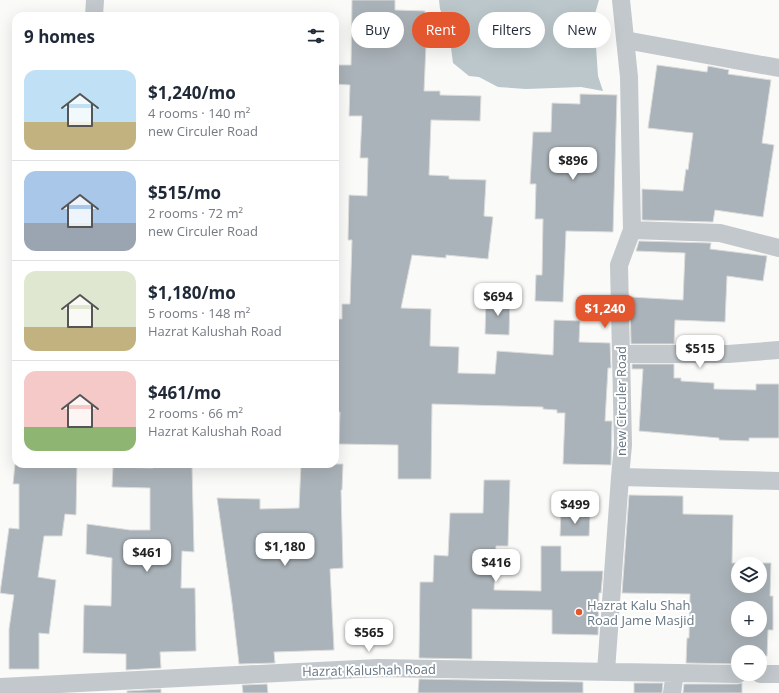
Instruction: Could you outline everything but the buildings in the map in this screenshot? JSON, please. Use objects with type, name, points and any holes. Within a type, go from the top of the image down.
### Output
[{"type":"street","points":[[94,12],[95,0]]},
{"type":"street","name":"new Circuler Road","points":[[606,671],[623,445],[618,265],[632,230],[629,77],[621,0]]},
{"type":"street","points":[[625,40],[779,68]]},
{"type":"street","points":[[632,230],[720,233],[779,248]]},
{"type":"street","points":[[621,354],[728,354],[779,350]]},
{"type":"street","points":[[620,477],[779,481]]},
{"type":"street","name":"Hazrat Kalushah Road","points":[[0,687],[20,690],[378,668],[731,674]]},
{"type":"street","points":[[672,693],[675,672]]},
{"type":"street","points":[[767,674],[779,674]]},
{"type":"shaded area","points":[[439,0],[599,0],[595,12],[553,12],[553,48],[596,48],[598,76],[603,91],[581,87],[526,89],[498,87],[479,77],[469,76],[453,63],[451,48],[470,48],[470,12],[441,12]]},
{"type":"place","name":"Hazrat Kalu Shah Road Jame Masjid","points":[[579,612]]}]
